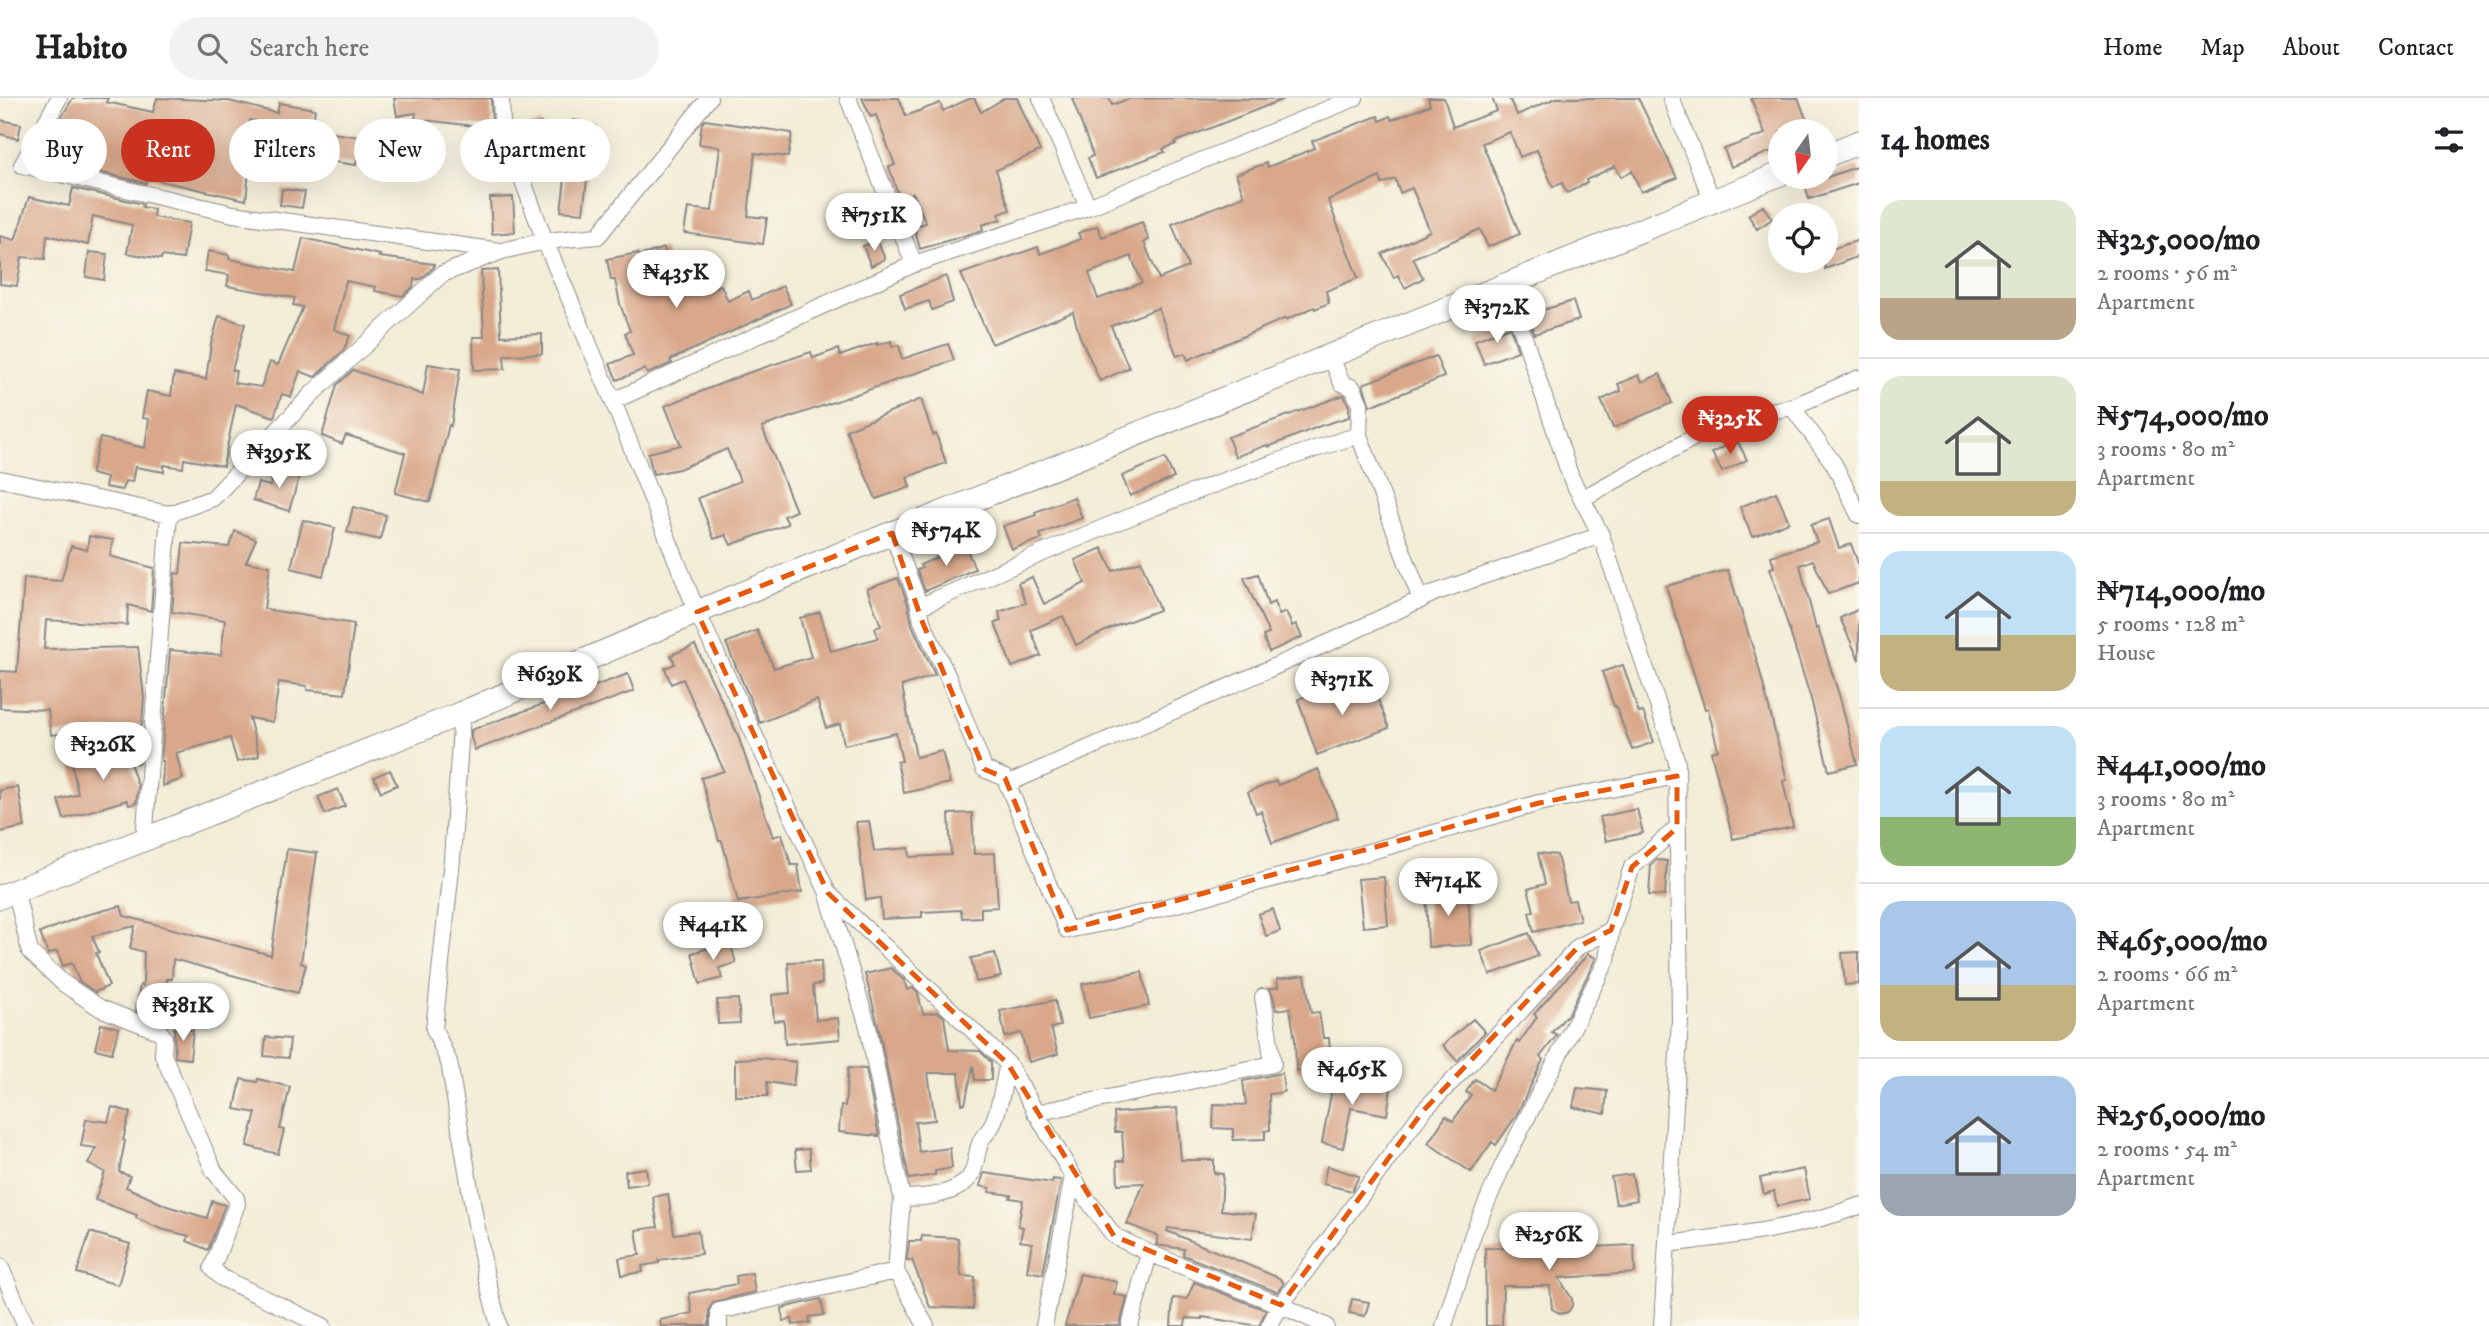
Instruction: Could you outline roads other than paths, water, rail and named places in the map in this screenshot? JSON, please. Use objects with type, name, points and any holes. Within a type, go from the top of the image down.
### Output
[{"type":"street","points":[[60,98],[22,165],[233,214],[502,251]]},
{"type":"street","points":[[501,98],[502,124],[545,241],[613,401],[697,612],[828,893],[868,1027],[902,1198],[896,1271],[926,1326]]},
{"type":"street","points":[[0,479],[169,514],[213,498],[314,392],[442,274],[502,251],[545,241],[598,236],[709,98]]},
{"type":"street","points":[[848,98],[914,264]]},
{"type":"street","points":[[1041,98],[1088,207]]},
{"type":"street","points":[[613,401],[914,264],[1088,207],[1354,98]]},
{"type":"street","points":[[1671,98],[1712,200]]},
{"type":"street","points":[[1838,151],[1859,142]]},
{"type":"street","points":[[323,1326],[222,1278],[212,1268],[237,1204],[236,1198],[214,1171],[163,1055],[164,1037],[159,1031],[100,1007],[63,984],[30,952],[8,894],[462,713],[697,612],[1768,179]]},
{"type":"street","points":[[1506,283],[1571,478],[1601,535],[1677,762],[1680,1020],[1662,1326]]},
{"type":"street","points":[[1331,355],[1342,383],[1353,388],[1360,404],[1359,435],[1421,600]]},
{"type":"street","points":[[1583,498],[1728,419],[1792,407],[1859,377]]},
{"type":"street","points":[[1792,407],[1834,464],[1859,515]]},
{"type":"street","points":[[919,607],[1158,506],[1287,457],[1359,435]]},
{"type":"street","points":[[144,841],[169,514]]},
{"type":"street","points":[[892,533],[922,621],[952,686],[984,769],[1005,778],[1067,930],[1109,922],[1302,871],[1539,803],[1677,776]]},
{"type":"street","points":[[1007,784],[1421,600],[1601,535]]},
{"type":"street","points":[[462,713],[452,859],[434,1029],[449,1062],[474,1213],[499,1326]]},
{"type":"street","points":[[1444,1326],[1473,1234],[1503,1166],[1607,960],[1611,930],[1632,867],[1677,828]]},
{"type":"street","points":[[828,893],[1008,1064],[1073,1176],[1114,1236],[1326,1326]]},
{"type":"street","points":[[1269,1326],[1281,1305],[1423,1111],[1518,1014],[1578,947],[1611,930]]},
{"type":"street","points":[[1035,1113],[1273,1064],[1263,997]]},
{"type":"street","points":[[902,1198],[919,1198],[946,1191],[970,1177],[977,1161],[979,1145],[994,1123],[1008,1064]]},
{"type":"street","points":[[1044,1326],[1073,1176]]},
{"type":"street","points":[[1667,1244],[1745,1234],[1824,1219],[1859,1206]]},
{"type":"street","points":[[1130,1326],[1149,1253]]},
{"type":"street","points":[[0,1266],[26,1326]]},
{"type":"street","points":[[719,1326],[719,1311],[896,1271]]}]
